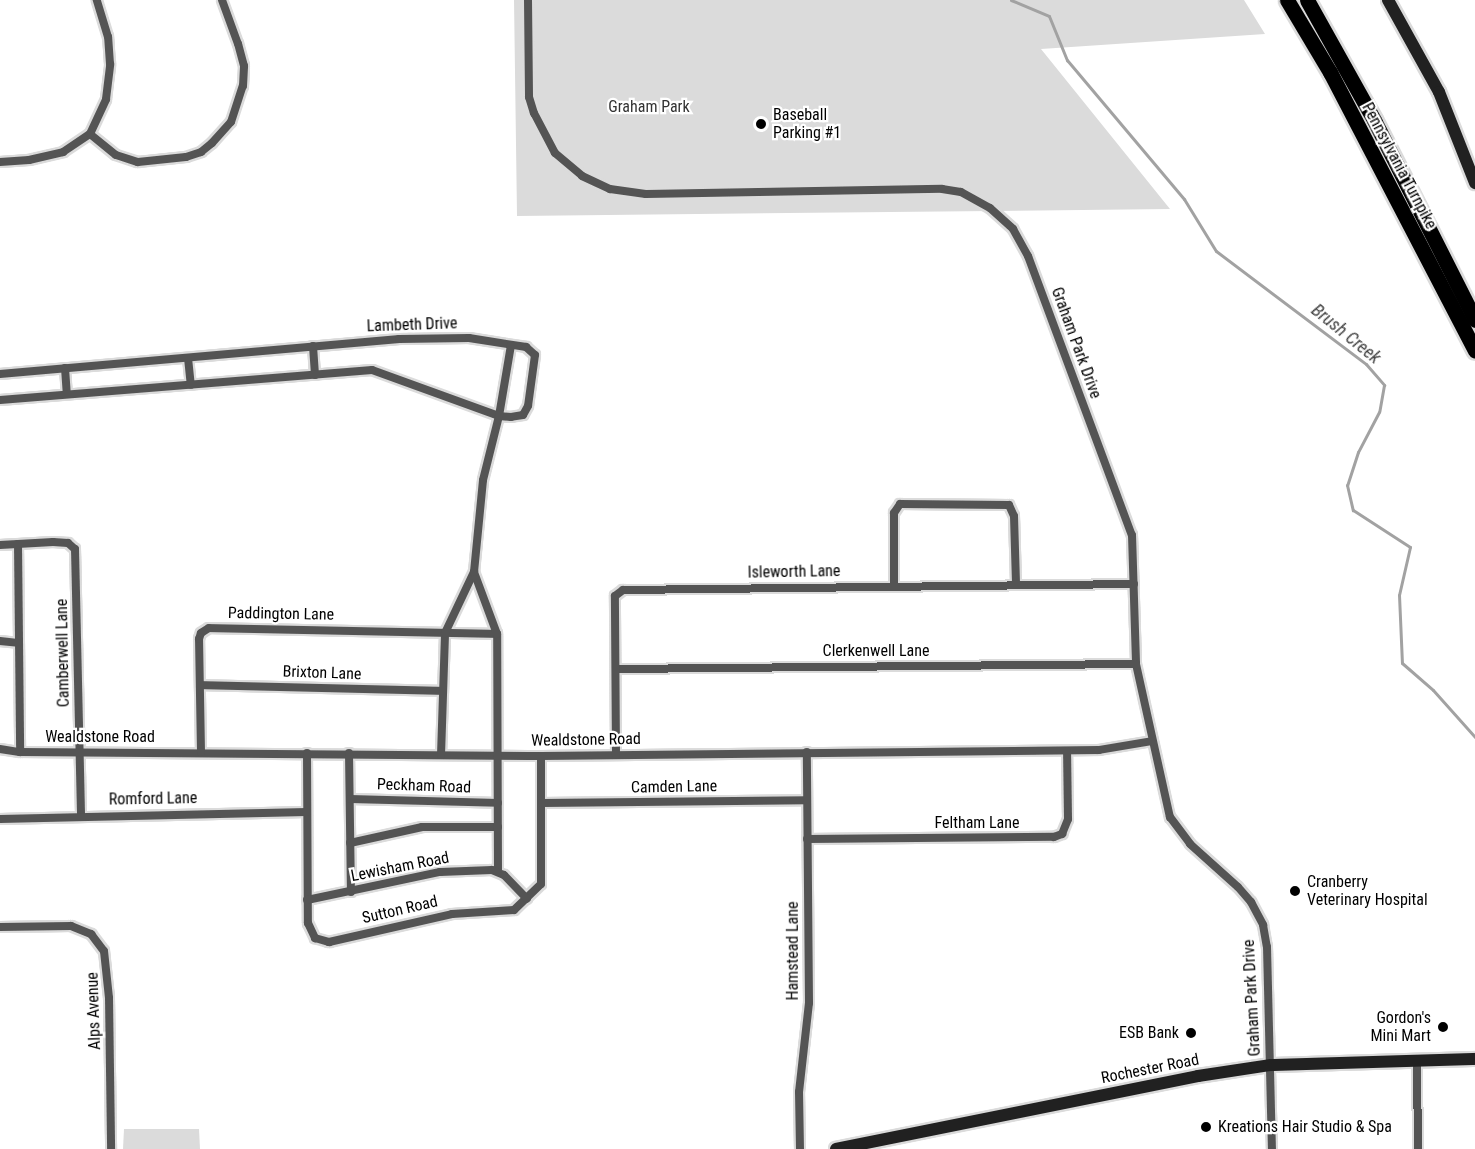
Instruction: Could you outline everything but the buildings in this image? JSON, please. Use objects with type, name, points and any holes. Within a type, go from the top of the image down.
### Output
[{"type":"highway","name":"Pennsylvania Turnpike","points":[[1287,0],[1330,72],[1475,351]]},
{"type":"highway","name":"Pennsylvania Turnpike","points":[[1307,0],[1374,120],[1475,320]]},
{"type":"street","points":[[0,162],[29,160],[63,152],[90,134],[106,99],[111,64],[108,37],[97,0]]},
{"type":"street","points":[[90,134],[116,155],[138,162],[186,157],[201,152],[212,143],[231,122],[243,86],[244,66],[222,0]]},
{"type":"street","name":"Graham Park Drive","points":[[528,0],[529,97],[534,113],[555,153],[582,176],[610,189],[646,194],[942,189],[961,192],[990,208],[1013,229],[1028,256],[1132,535],[1136,664],[1170,817],[1190,844],[1238,887],[1251,902],[1263,925],[1267,947],[1272,1149]]},
{"type":"street","points":[[1388,0],[1439,92],[1475,183]]},
{"type":"street","name":"Lambeth Drive","points":[[0,374],[313,346],[422,338],[469,338],[526,347],[535,355],[528,406],[523,415],[499,416]]},
{"type":"street","points":[[441,755],[445,633],[474,572],[483,480],[499,416],[511,345]]},
{"type":"street","points":[[313,346],[315,375]]},
{"type":"street","points":[[188,358],[191,385]]},
{"type":"street","points":[[65,368],[67,394]]},
{"type":"street","points":[[0,400],[372,370],[499,416]]},
{"type":"street","points":[[894,586],[894,513],[900,504],[1009,505],[1014,516],[1016,584]]},
{"type":"street","name":"Camberwell Lane","points":[[18,544],[68,543],[75,549],[81,815]]},
{"type":"street","points":[[0,545],[18,544],[20,752]]},
{"type":"street","points":[[474,572],[497,634],[498,871],[527,899],[541,884],[541,756]]},
{"type":"street","name":"Isleworth Lane","points":[[616,755],[615,596],[623,590],[1134,584]]},
{"type":"street","name":"Paddington Lane","points":[[201,752],[199,639],[201,633],[209,628],[497,634]]},
{"type":"street","points":[[0,641],[18,642]]},
{"type":"street","name":"Clerkenwell Lane","points":[[617,669],[1136,664]]},
{"type":"street","name":"Brixton Lane","points":[[200,685],[443,692]]},
{"type":"street","name":"Wealdstone Road","points":[[0,749],[20,752],[541,756],[1067,751],[1119,748],[1152,741]]},
{"type":"street","name":"Feltham Lane","points":[[807,839],[1054,837],[1062,834],[1068,819],[1067,751]]},
{"type":"street","name":"Hamstead Lane","points":[[800,1149],[799,1092],[809,1003],[807,752]]},
{"type":"street","name":"Sutton Road","points":[[307,753],[308,900],[310,930],[315,938],[330,942],[452,914],[514,910],[527,899]]},
{"type":"street","points":[[349,753],[351,891]]},
{"type":"street","name":"Peckham Road","points":[[350,799],[498,803]]},
{"type":"street","name":"Camden Lane","points":[[542,803],[807,800]]},
{"type":"street","name":"Romford Lane","points":[[0,819],[58,819],[81,815],[307,812]]},
{"type":"street","points":[[350,843],[422,827],[498,827]]},
{"type":"street","name":"Lewisham Road","points":[[308,900],[447,871],[498,871]]},
{"type":"street","name":"Alps Avenue","points":[[0,927],[71,926],[91,934],[104,951],[109,998],[111,1149]]},
{"type":"street","name":"Rochester Road","points":[[836,1149],[1188,1077],[1271,1065],[1475,1059]]},
{"type":"street","points":[[1417,1060],[1418,1149]]},
{"type":"green space","name":"Graham Park","points":[[514,0],[1244,0],[1265,34],[1041,49],[1170,209],[517,216]]},
{"type":"green space","points":[[124,1129],[199,1129],[200,1149],[123,1149]]},
{"type":"waterway","name":"Brush Creek","points":[[1011,0],[1049,16],[1067,60],[1184,199],[1216,251],[1366,364],[1384,385],[1379,412],[1358,452],[1347,485],[1353,510],[1410,547],[1399,595],[1402,663],[1433,690],[1475,737]]},
{"type":"place","name":"Baseball Parking #1","points":[[761,124]]},
{"type":"place","name":"Cranberry Veterinary Hospital","points":[[1295,891]]},
{"type":"place","name":"Gordon's Mini Mart","points":[[1443,1027]]},
{"type":"place","name":"ESB Bank","points":[[1191,1033]]},
{"type":"place","name":"Kreations Hair Studio & Spa","points":[[1206,1127]]}]
